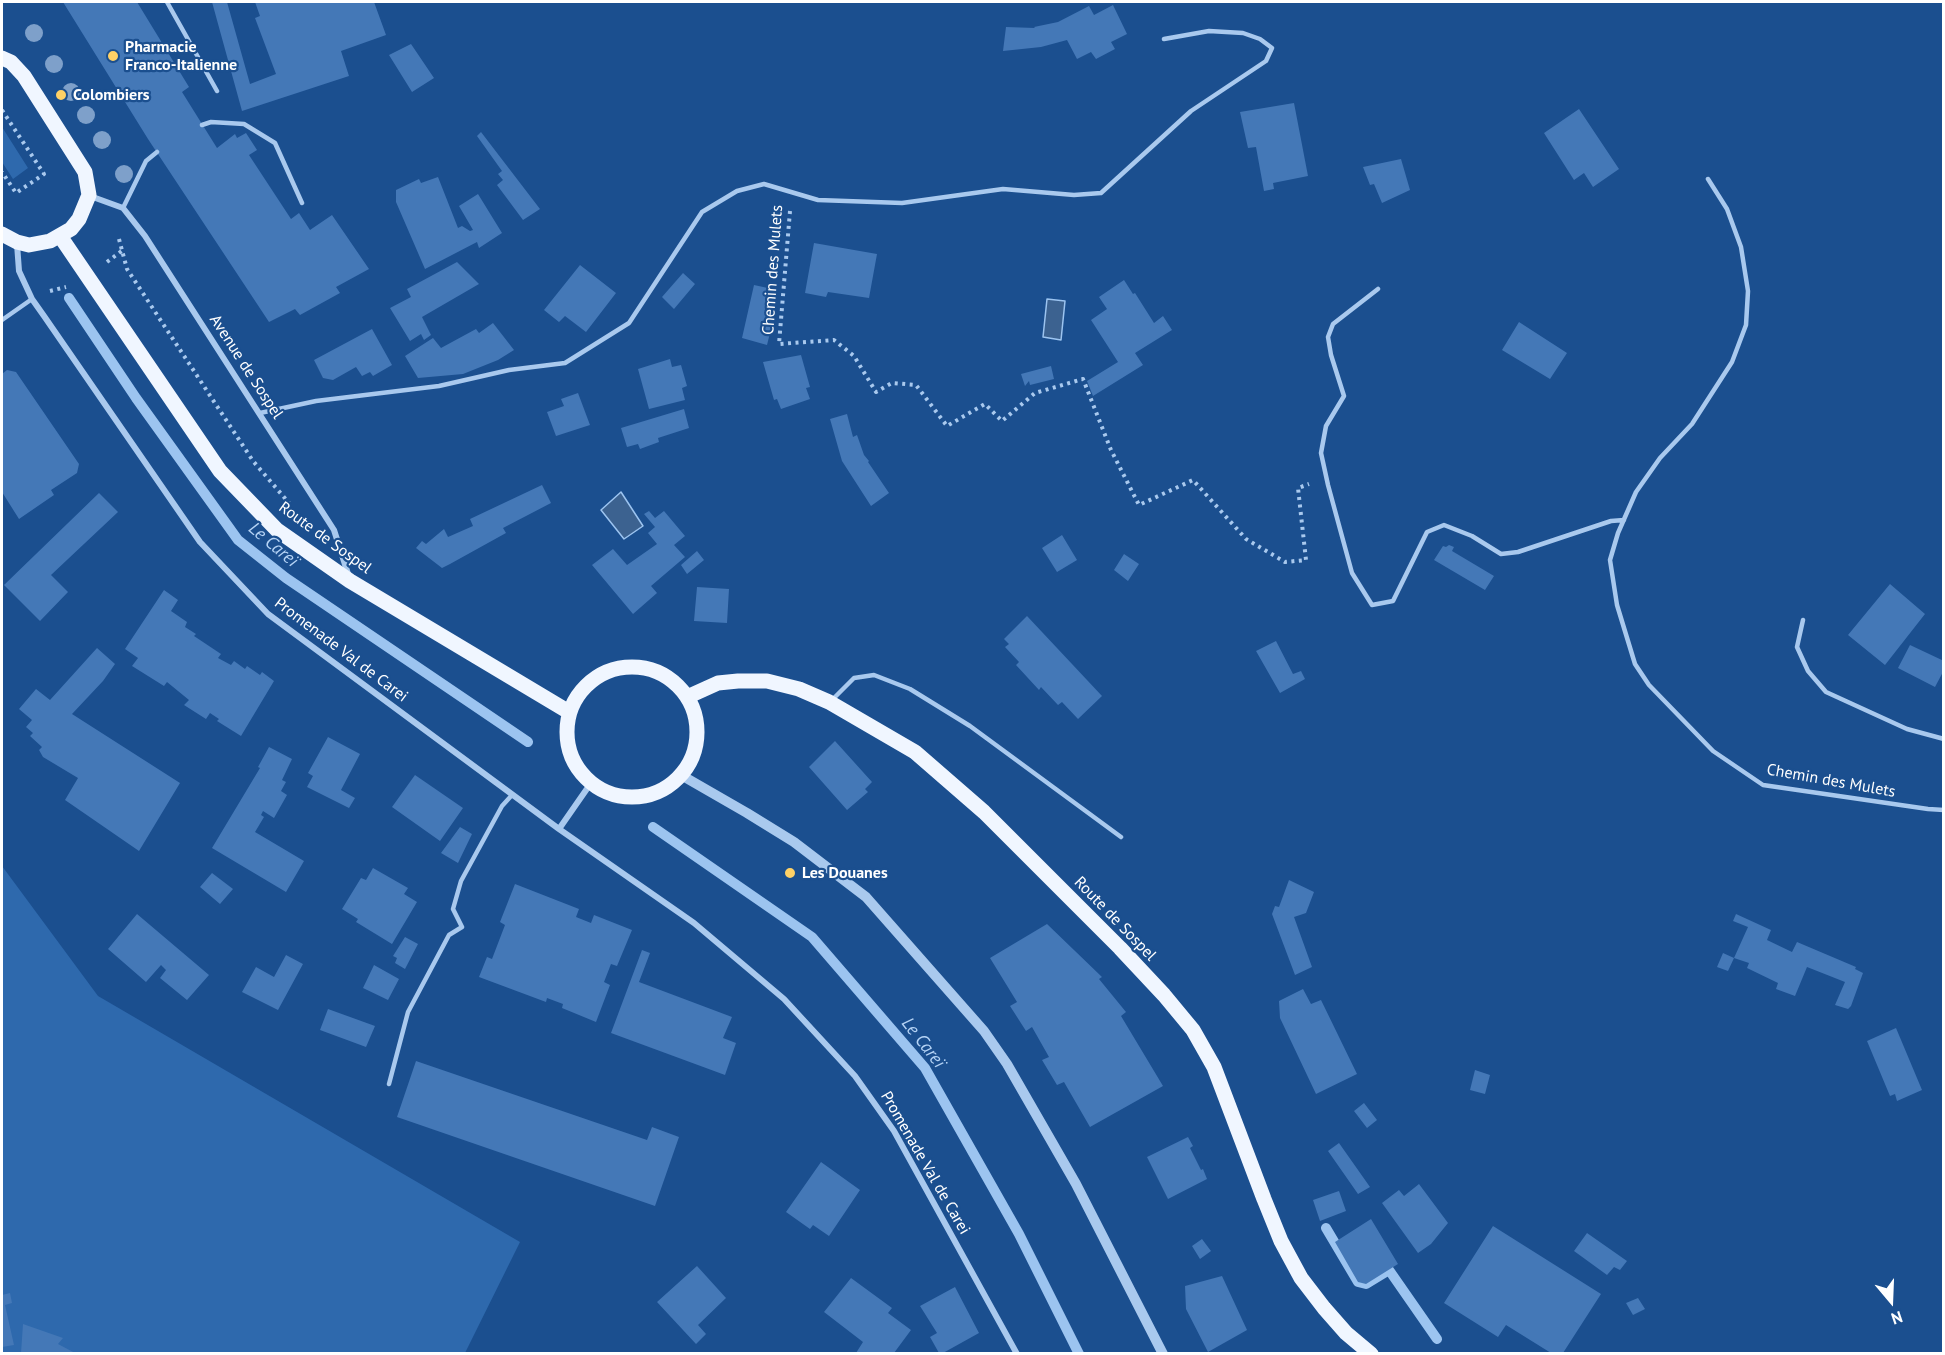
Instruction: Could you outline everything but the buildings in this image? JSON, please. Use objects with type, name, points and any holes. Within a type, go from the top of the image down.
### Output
[{"type":"main road","points":[[2,58],[11,62],[24,76],[85,172],[89,195],[79,219],[71,229],[60,236],[41,243],[29,244],[17,242],[2,234]]},
{"type":"main road","name":"Route de Sospel","points":[[60,236],[220,471],[277,530],[350,581],[569,712]]},
{"type":"main road","points":[[631,666],[663,674],[687,697],[695,716],[697,736],[689,763],[681,775],[670,784],[658,792],[638,796],[616,795],[603,791],[581,774],[569,751],[567,725],[569,712],[586,685],[600,675],[631,666]]},
{"type":"main road","name":"Route de Sospel","points":[[687,697],[718,684],[738,681],[767,681],[800,689],[829,702],[915,752],[992,820],[1164,994],[1192,1030],[1215,1067],[1281,1241],[1301,1278],[1346,1333],[1371,1353]]},
{"type":"street","name":"Avenue de Sospel","points":[[89,195],[123,208],[145,236],[334,530],[350,581]]},
{"type":"street","name":"Promenade Val de Carei","points":[[17,242],[19,271],[32,299],[200,542],[268,614],[512,795],[694,923],[784,999],[855,1076],[894,1131],[1017,1353]]},
{"type":"street","points":[[681,775],[794,842],[866,897],[977,1023],[1007,1064],[1076,1184],[1163,1353]]},
{"type":"street","points":[[559,829],[591,783]]},
{"type":"lane","points":[[167,2],[217,91]]},
{"type":"lane","name":"Chemin des Mulets","points":[[260,413],[316,401],[439,386],[509,370],[565,363],[629,323],[702,213],[737,191],[764,184],[818,200],[902,203],[1003,189],[1074,195],[1101,193],[1191,111],[1266,61],[1272,48],[1260,39],[1243,33],[1209,31],[1164,39]]},
{"type":"lane","points":[[202,125],[211,122],[244,124],[275,143],[302,203]]},
{"type":"lane","points":[[123,208],[146,161],[157,152]]},
{"type":"lane","name":"Chemin des Mulets","points":[[1708,178],[1727,209],[1741,247],[1748,291],[1746,325],[1732,362],[1692,424],[1660,458],[1636,492],[1610,560],[1617,605],[1635,664],[1650,685],[1713,751],[1763,785],[1944,810]]},
{"type":"lane","points":[[1378,289],[1333,324],[1328,337],[1331,355],[1344,396],[1326,426],[1322,453],[1328,485],[1352,573],[1372,605],[1393,602],[1427,532],[1444,525],[1472,536],[1501,554],[1518,552],[1611,521],[1624,520]]},
{"type":"lane","points":[[2,320],[32,299]]},
{"type":"lane","points":[[1803,620],[1797,647],[1808,671],[1826,692],[1907,729],[1944,739]]},
{"type":"lane","points":[[829,702],[854,678],[874,675],[910,689],[970,726],[1121,837]]},
{"type":"lane","points":[[388,1083],[408,1012],[448,935],[462,927],[453,909],[461,881],[502,806],[512,795]]},
{"type":"path","points":[[2,110],[44,174],[16,194],[2,172]]},
{"type":"path","name":"Chemin des Mulets","points":[[791,192],[779,344],[834,340],[854,356],[876,392],[892,383],[916,385],[947,426],[985,404],[1002,421],[1035,393],[1083,379],[1111,450],[1139,505],[1193,480],[1246,539],[1285,562],[1306,560],[1298,488],[1311,483],[1328,485]]},
{"type":"path","points":[[111,202],[127,269],[253,461],[290,505]]},
{"type":"path","points":[[106,262],[129,246]]},
{"type":"path","points":[[39,293],[70,286]]},
{"type":"shaded area","points":[[2,127],[28,168],[13,179],[2,162]]},
{"type":"shaded area","points":[[1047,299],[1065,301],[1061,340],[1043,337]]},
{"type":"shaded area","points":[[621,492],[643,526],[624,539],[601,510]]},
{"type":"shaded area","points":[[2,866],[98,996],[520,1242],[465,1353],[2,1353]]},
{"type":"waterway","name":"Le Careï","points":[[69,298],[136,398],[238,540],[286,578],[528,742]]},
{"type":"waterway","name":"Le Careï","points":[[653,827],[812,937],[925,1068],[1019,1234],[1079,1354]]},
{"type":"waterway","points":[[1326,1228],[1358,1282],[1366,1284],[1389,1270],[1437,1339]]},
{"type":"place","name":"Pharmacie Franco-Italienne","points":[[113,56]]},
{"type":"place","name":"Colombiers","points":[[61,95]]},
{"type":"place","name":"Les Douanes","points":[[790,873]]}]
